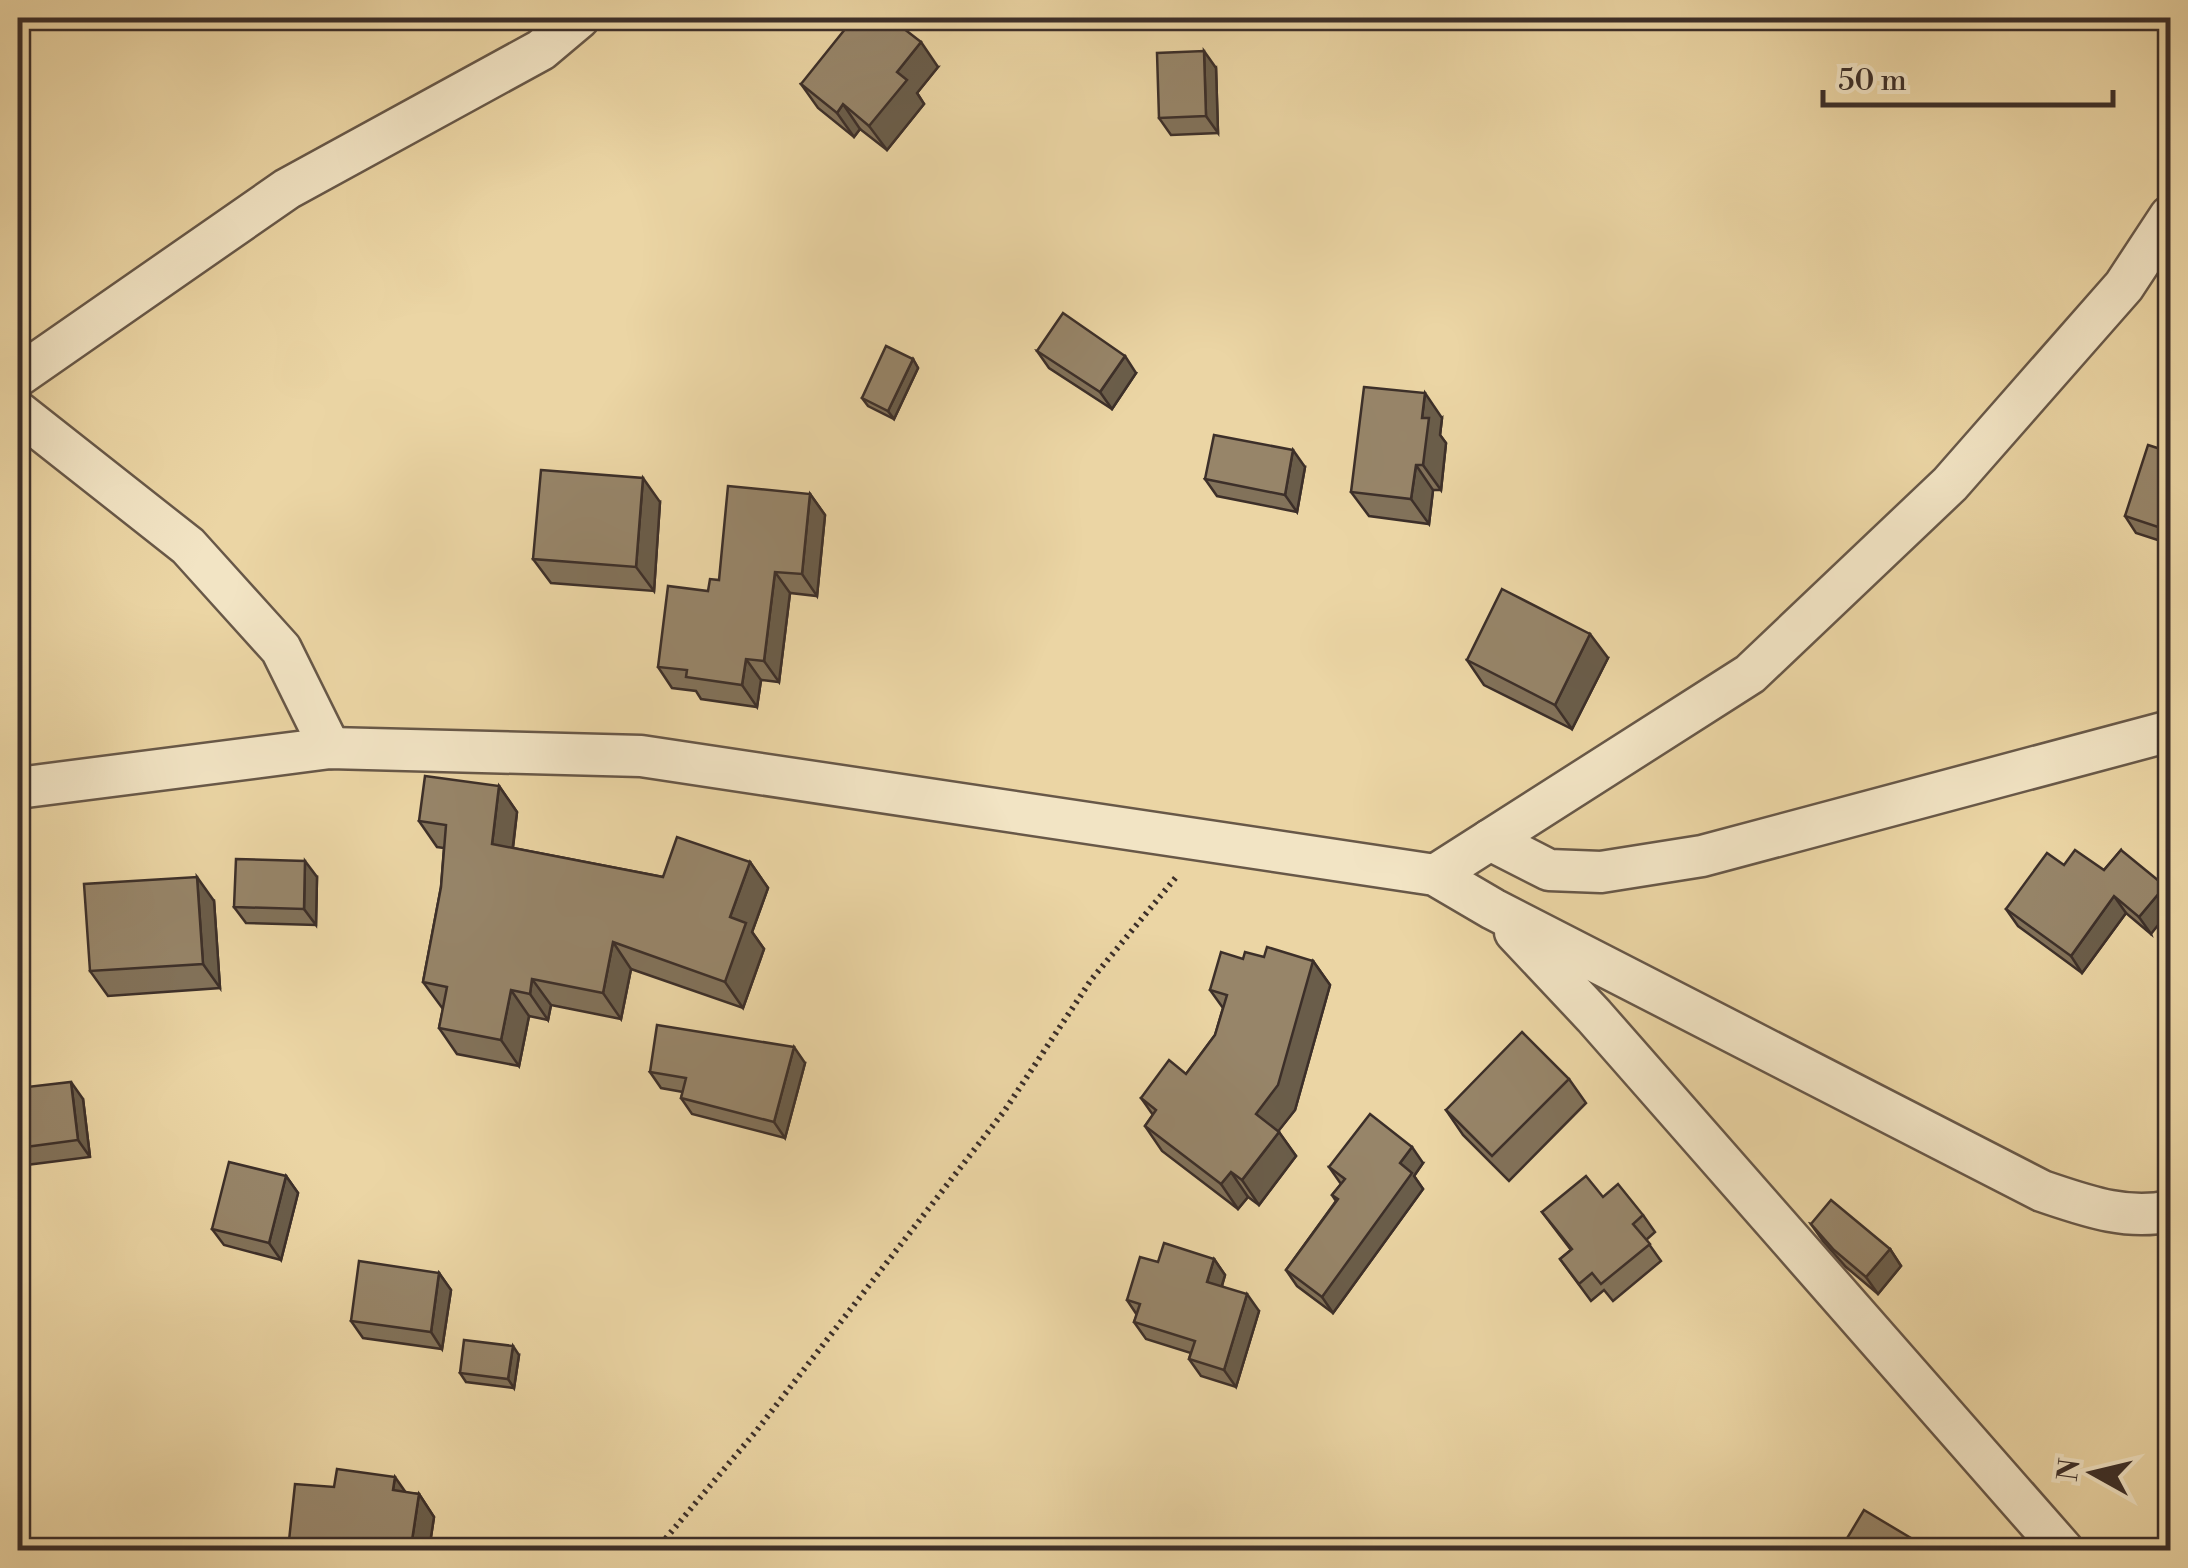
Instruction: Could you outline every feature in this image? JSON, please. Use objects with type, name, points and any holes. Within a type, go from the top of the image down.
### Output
[{"type":"street","points":[[18,376],[287,189],[541,50],[579,18]]},
{"type":"street","points":[[1435,875],[1750,674],[1950,484],[2124,286],[2170,216]]},
{"type":"street","points":[[18,412],[188,546],[281,649],[330,748]]},
{"type":"street","points":[[1490,840],[1549,870],[1601,872],[1702,856],[2170,731]]},
{"type":"street","points":[[18,788],[330,748],[642,756],[1435,875],[1493,909],[2042,1191],[2095,1209],[2148,1216],[2170,1211]]},
{"type":"street","points":[[1493,909],[1594,1016],[2063,1550]]},
{"type":"path","points":[[656,1550],[757,1430],[1006,1110],[1091,980],[1175,881],[1190,838]]},
{"type":"building","points":[[854,18],[890,18],[921,42],[897,72],[907,80],[869,126],[843,104],[837,113],[801,84]]},
{"type":"building","points":[[1204,51],[1206,116],[1159,118],[1157,53]]},
{"type":"building","points":[[1063,313],[1125,356],[1100,392],[1037,351]]},
{"type":"building","points":[[886,346],[913,359],[888,411],[862,398]]},
{"type":"building","points":[[1364,387],[1425,393],[1422,418],[1429,418],[1423,465],[1416,465],[1411,499],[1351,492]]},
{"type":"building","points":[[1214,435],[1293,450],[1285,495],[1205,479]]},
{"type":"building","points":[[2148,445],[2170,452],[2170,531],[2125,516]]},
{"type":"building","points":[[541,470],[643,478],[636,567],[533,559]]},
{"type":"building","points":[[728,486],[810,494],[802,574],[775,572],[764,661],[746,659],[742,685],[686,677],[687,670],[658,667],[668,586],[708,591],[710,579],[719,580]]},
{"type":"building","points":[[1502,589],[1590,634],[1555,705],[1467,660]]},
{"type":"building","points":[[425,776],[499,786],[492,844],[663,877],[677,837],[750,862],[730,917],[746,923],[725,982],[613,942],[603,993],[532,979],[530,994],[511,990],[501,1040],[439,1028],[447,987],[423,982],[441,887],[446,825],[419,821]]},
{"type":"building","points":[[2075,850],[2104,870],[2121,850],[2165,886],[2139,917],[2114,896],[2071,956],[2006,909],[2047,853],[2064,865]]},
{"type":"building","points":[[236,859],[305,861],[304,909],[234,907]]},
{"type":"building","points":[[197,877],[203,964],[90,971],[84,884]]},
{"type":"building","points":[[1267,947],[1313,961],[1278,1085],[1256,1114],[1279,1132],[1242,1180],[1231,1172],[1221,1184],[1145,1126],[1156,1110],[1141,1098],[1169,1060],[1186,1074],[1215,1035],[1227,995],[1210,990],[1221,952],[1243,959],[1245,952],[1264,957]]},
{"type":"building","points":[[657,1025],[794,1047],[774,1122],[681,1098],[686,1078],[650,1072]]},
{"type":"building","points":[[1522,1032],[1569,1079],[1492,1156],[1446,1110]]},
{"type":"building","points":[[71,1082],[78,1140],[18,1148],[18,1088]]},
{"type":"building","points":[[1370,1114],[1412,1147],[1400,1163],[1412,1173],[1322,1297],[1286,1270],[1338,1199],[1332,1195],[1345,1179],[1329,1167]]},
{"type":"building","points":[[229,1162],[286,1176],[269,1243],[212,1229]]},
{"type":"building","points":[[1586,1176],[1603,1197],[1618,1184],[1643,1215],[1633,1224],[1650,1244],[1601,1284],[1592,1273],[1579,1284],[1560,1259],[1572,1249],[1542,1212]]},
{"type":"building","points":[[1831,1200],[1890,1249],[1866,1277],[1811,1224]]},
{"type":"building","points":[[1164,1243],[1214,1259],[1207,1282],[1247,1294],[1224,1370],[1189,1359],[1195,1341],[1134,1322],[1140,1304],[1127,1300],[1140,1257],[1158,1262]]},
{"type":"building","points":[[359,1261],[439,1273],[431,1332],[351,1321]]},
{"type":"building","points":[[2170,1315],[2170,1389],[2162,1388]]},
{"type":"building","points":[[464,1340],[513,1346],[508,1379],[460,1373]]},
{"type":"building","points":[[337,1469],[395,1477],[393,1490],[419,1494],[411,1547],[383,1543],[382,1550],[288,1550],[295,1484],[334,1487]]},
{"type":"building","points":[[1864,1510],[1931,1550],[1840,1550]]}]
